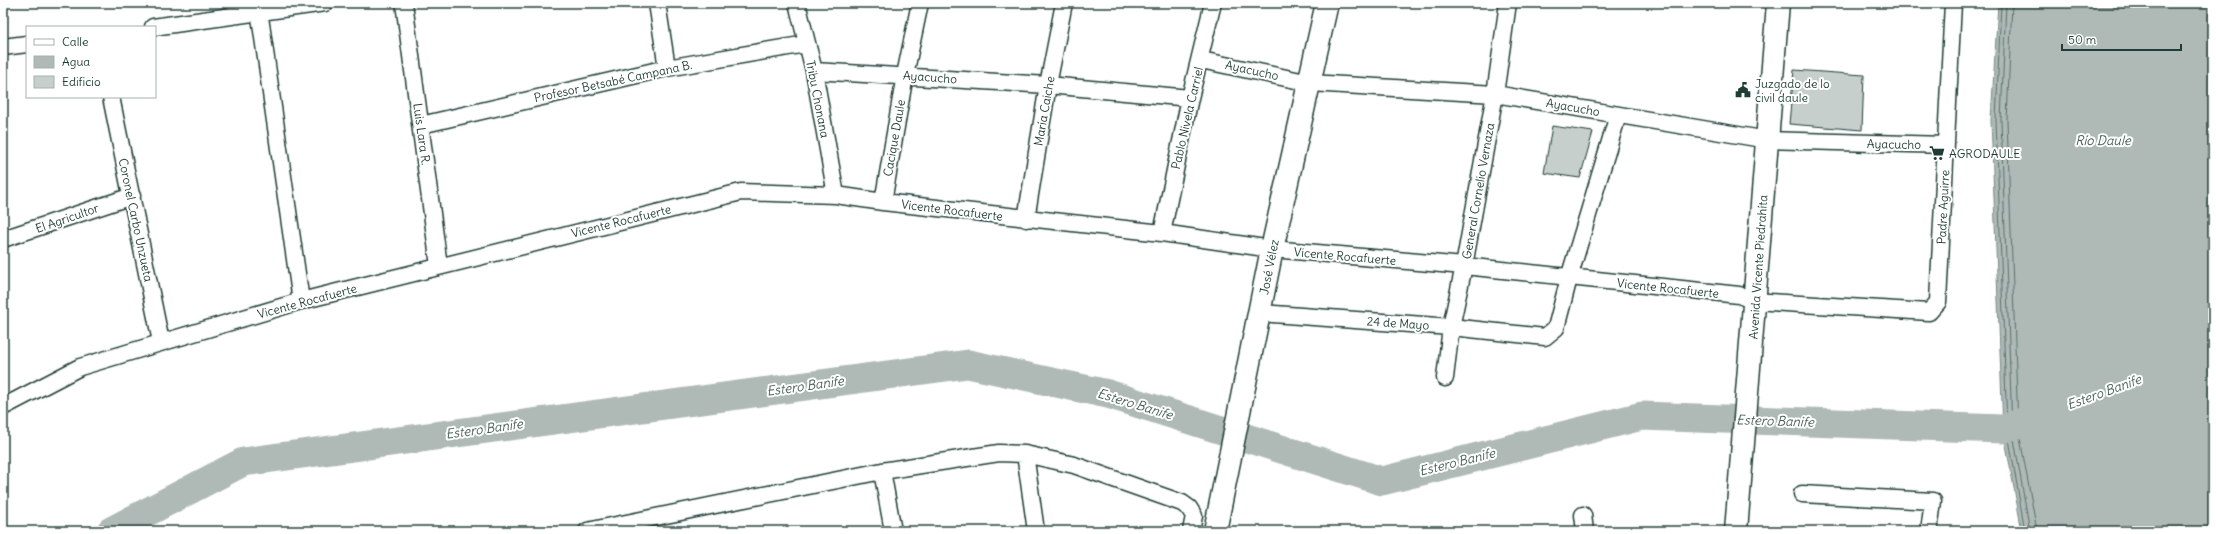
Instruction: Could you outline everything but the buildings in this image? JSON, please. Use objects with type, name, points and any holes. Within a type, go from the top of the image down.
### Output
[{"type":"main road","name":"José Vélez","points":[[1217,522],[1272,249],[1328,3]]},
{"type":"main road","name":"Avenida Vicente Piedrahíta","points":[[1736,531],[1778,3]]},
{"type":"street","points":[[156,26],[258,7],[325,3]]},
{"type":"street","name":"Luis Lara R.","points":[[404,3],[422,125],[439,266]]},
{"type":"street","points":[[657,3],[667,68]]},
{"type":"street","name":"Tribu Chonana","points":[[797,3],[806,44],[814,71],[836,195]]},
{"type":"street","name":"Cacique Daule","points":[[883,202],[905,75],[920,3]]},
{"type":"street","name":"María Caiche","points":[[1026,219],[1048,85],[1064,3]]},
{"type":"street","name":"Pablo Nivela Carriel","points":[[1162,233],[1190,98],[1214,3]]},
{"type":"street","name":"General Cornelio Vernaza","points":[[1445,378],[1451,326],[1464,266],[1495,94],[1508,3]]},
{"type":"street","name":"Padre Aguirre","points":[[1928,312],[1938,302],[1953,3]]},
{"type":"street","points":[[258,7],[301,301]]},
{"type":"street","points":[[3,47],[26,44]]},
{"type":"street","name":"Profesor Betsabé Campana B.","points":[[422,125],[667,68],[806,44]]},
{"type":"street","name":"Ayacucho","points":[[1200,60],[1310,83],[1495,94],[1768,140],[1946,145]]},
{"type":"street","name":"Ayacucho","points":[[814,71],[905,75],[1048,85],[1190,98]]},
{"type":"street","name":"Coronel Carbo Unzueta","points":[[111,98],[161,342]]},
{"type":"street","points":[[1569,278],[1618,115]]},
{"type":"street","name":"Vicente Rocafuerte","points":[[3,407],[80,367],[301,301],[741,192],[836,195],[1026,219],[1162,233],[1272,249],[1464,266],[1739,295],[1754,301],[1928,312]]},
{"type":"street","name":"El Agricultor","points":[[3,239],[132,196]]},
{"type":"street","name":"24 de Mayo","points":[[1260,313],[1451,326],[1545,337],[1556,328],[1569,278]]},
{"type":"street","points":[[587,531],[647,525],[882,471],[999,453],[1025,454],[1074,465],[1182,503],[1189,508],[1194,516],[1191,531]]},
{"type":"street","points":[[1025,454],[1036,531]]},
{"type":"street","points":[[882,471],[892,531]]},
{"type":"street","points":[[1802,494],[1933,501],[1930,531]]},
{"type":"street","points":[[1583,515],[1585,531]]},
{"type":"water","name":"Río Daule","points":[[1998,3],[2213,3],[2213,531],[2022,531],[2003,429],[1991,120]]},
{"type":"waterway","name":"Estero Banife","points":[[111,531],[243,462],[968,364],[1108,394],[1382,481],[1642,416],[2003,429],[2041,415]]},
{"type":"place","name":"Juzgado de lo civil daule","points":[[1743,90]]},
{"type":"place","name":"AGRODAULE","points":[[1937,153]]}]
